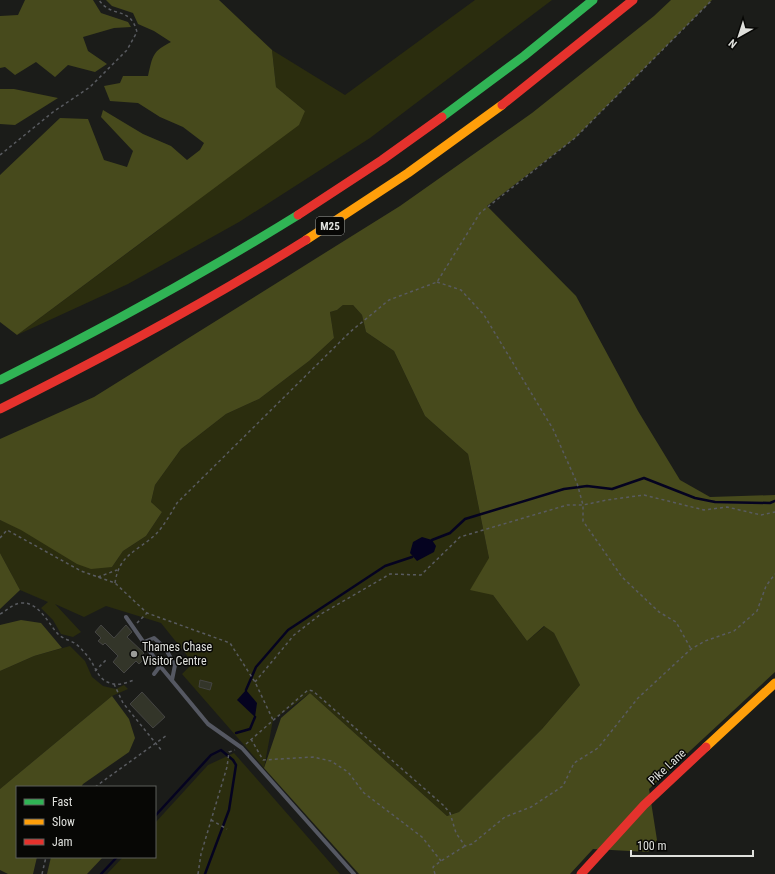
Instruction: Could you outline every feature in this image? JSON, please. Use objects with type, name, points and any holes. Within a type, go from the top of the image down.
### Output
[{"type":"main road","name":"M25","points":[[0,380],[167,295],[262,239],[339,189],[478,92],[593,0]]},
{"type":"main road","name":"M25","points":[[0,409],[156,330],[250,276],[342,218],[474,126],[562,58],[632,0]]},
{"type":"main road","name":"Pike Lane","points":[[581,874],[644,805],[775,683]]},
{"type":"lane","points":[[126,617],[160,666],[208,724],[242,748],[354,874]]},
{"type":"lane","points":[[144,642],[154,638],[165,648],[175,665],[172,680]]},
{"type":"lane","points":[[154,674],[160,666]]},
{"type":"path","points":[[0,155],[53,112],[90,87],[127,50],[137,32],[134,21],[124,13],[113,11],[103,6],[99,0]]},
{"type":"path","points":[[115,583],[117,570],[127,556],[157,534],[178,503],[350,332],[389,300],[437,282],[480,213],[575,138],[712,0]]},
{"type":"path","points":[[437,282],[461,290],[484,315],[553,429],[577,483],[583,506],[584,521],[622,576],[659,612],[676,622],[691,649]]},
{"type":"path","points":[[254,681],[300,631],[321,614],[390,574],[421,575],[460,537],[567,505],[583,506],[607,500],[644,495],[704,510],[727,507],[761,515],[775,512]]},
{"type":"path","points":[[0,538],[7,530],[81,571],[115,583],[147,613],[230,643],[254,681],[273,720]]},
{"type":"path","points":[[97,577],[117,570]]},
{"type":"path","points":[[436,874],[434,867],[441,861],[465,846],[472,844],[505,817],[531,808],[563,786],[574,763],[598,748],[638,698],[691,649],[705,641],[734,631],[757,611],[766,586],[775,574]]},
{"type":"path","points":[[0,614],[13,604],[23,602],[36,608],[43,613],[58,634],[76,644],[90,659],[98,675],[109,683],[119,685],[134,680]]},
{"type":"path","points":[[133,627],[147,613]]},
{"type":"path","points":[[95,671],[106,660]]},
{"type":"path","points":[[114,684],[122,703],[157,743],[162,751]]},
{"type":"path","points":[[198,874],[227,767],[229,752],[242,748],[308,690],[313,691],[443,805],[450,813],[456,833],[465,846]]},
{"type":"path","points":[[96,786],[168,735]]},
{"type":"path","points":[[251,739],[263,760],[313,757],[331,761],[348,772],[364,793],[422,837],[441,861]]},
{"type":"path","points":[[212,820],[227,829]]},
{"type":"path","points":[[42,874],[46,858]]},
{"type":"green space","points":[[25,0],[93,0],[101,13],[128,22],[131,27],[114,28],[83,37],[88,51],[107,64],[95,72],[68,65],[55,77],[36,62],[15,75],[5,67],[0,68],[0,16],[18,15]]},
{"type":"green space","points":[[106,0],[219,0],[272,50],[276,87],[305,111],[299,125],[17,335],[0,322],[0,175],[60,118],[88,119],[104,160],[127,167],[133,151],[101,117],[103,110],[143,134],[171,146],[187,160],[200,150],[204,143],[183,127],[160,117],[138,103],[110,101],[104,86],[120,83],[123,76],[148,76],[154,55],[171,42],[154,31],[138,24],[133,13],[112,6]]},
{"type":"green space","points":[[475,0],[552,0],[370,138],[239,222],[128,284],[17,335],[157,231],[305,111],[276,87],[272,50],[345,95]]},
{"type":"green space","points":[[671,0],[712,0],[575,138],[487,206],[576,296],[638,411],[680,480],[710,497],[775,495],[775,672],[649,789],[657,840],[648,852],[593,849],[570,874],[359,874],[264,768],[281,718],[310,693],[447,816],[459,812],[542,729],[580,685],[554,633],[544,626],[527,641],[493,595],[470,590],[489,558],[468,454],[425,416],[394,351],[366,332],[362,315],[353,305],[343,305],[337,310],[330,312],[334,338],[309,361],[259,399],[226,414],[181,449],[155,485],[151,502],[162,512],[146,536],[123,551],[112,567],[91,569],[77,564],[21,530],[0,520],[0,439],[94,397],[400,206],[532,113],[654,16]]},
{"type":"green space","points":[[0,89],[14,89],[58,98],[15,125],[0,124]]},
{"type":"green space","points":[[343,305],[353,305],[362,315],[366,332],[394,351],[425,416],[468,454],[489,558],[493,595],[527,641],[545,626],[554,633],[580,685],[542,729],[459,812],[447,816],[310,693],[273,720],[264,768],[182,674],[193,663],[161,623],[106,606],[84,617],[55,604],[81,632],[73,637],[61,634],[53,620],[41,608],[48,602],[20,590],[0,553],[0,520],[112,567],[123,551],[146,536],[162,512],[151,502],[155,485],[181,449],[226,414],[259,399],[309,361],[334,338],[330,312],[337,310]]},
{"type":"green space","points":[[0,553],[20,590],[0,609]]},
{"type":"green space","points":[[21,620],[41,623],[62,648],[34,656],[0,671],[0,625]]},
{"type":"green space","points":[[70,646],[85,661],[92,677],[103,686],[116,689],[124,685],[128,689],[112,696],[0,789],[0,671],[34,656]]},
{"type":"green space","points":[[112,696],[129,719],[135,738],[129,752],[82,786],[16,786],[16,858],[37,858],[33,874],[8,874],[0,870],[0,789]]},
{"type":"green space","points":[[234,753],[340,874],[107,874],[122,858],[156,858],[156,822],[208,765]]},
{"type":"green space","points":[[51,858],[102,858],[87,874],[47,874]]},
{"type":"water","points":[[422,537],[432,540],[436,546],[434,552],[417,561],[410,553],[413,542]]},
{"type":"water","points":[[246,690],[257,703],[255,717],[237,700]]},
{"type":"building","points":[[101,625],[114,638],[126,625],[132,632],[127,637],[144,653],[142,655],[145,658],[139,664],[136,661],[124,673],[113,662],[118,656],[105,643],[103,645],[98,641],[101,638],[95,632]]},
{"type":"building","points":[[200,680],[212,683],[210,690],[199,687]]},
{"type":"building","points":[[142,692],[165,717],[153,728],[130,704]]},
{"type":"waterway","points":[[432,540],[450,533],[465,519],[564,489],[587,486],[612,489],[644,478],[695,498],[715,502],[770,503],[775,501]]},
{"type":"waterway","points":[[246,690],[256,667],[288,630],[385,566],[412,557]]},
{"type":"waterway","points":[[236,733],[250,729],[255,717]]},
{"type":"waterway","points":[[156,815],[211,755],[221,750],[233,760],[236,765],[229,810],[205,874]]},
{"type":"waterway","points":[[101,874],[116,858]]},
{"type":"traffic: fast","points":[[442,117],[524,56],[593,0]]},
{"type":"traffic: fast","points":[[0,380],[151,301],[298,215]]},
{"type":"traffic: slow","points":[[306,240],[408,173],[502,105]]},
{"type":"traffic: slow","points":[[706,747],[775,683]]},
{"type":"traffic: jam","points":[[502,105],[633,0]]},
{"type":"traffic: jam","points":[[298,215],[382,160],[442,117]]},
{"type":"traffic: jam","points":[[0,409],[155,328],[269,263],[306,240]]},
{"type":"traffic: jam","points":[[581,874],[644,805],[706,747]]},
{"type":"place","name":"Thames Chase Visitor Centre","points":[[134,654]]}]
